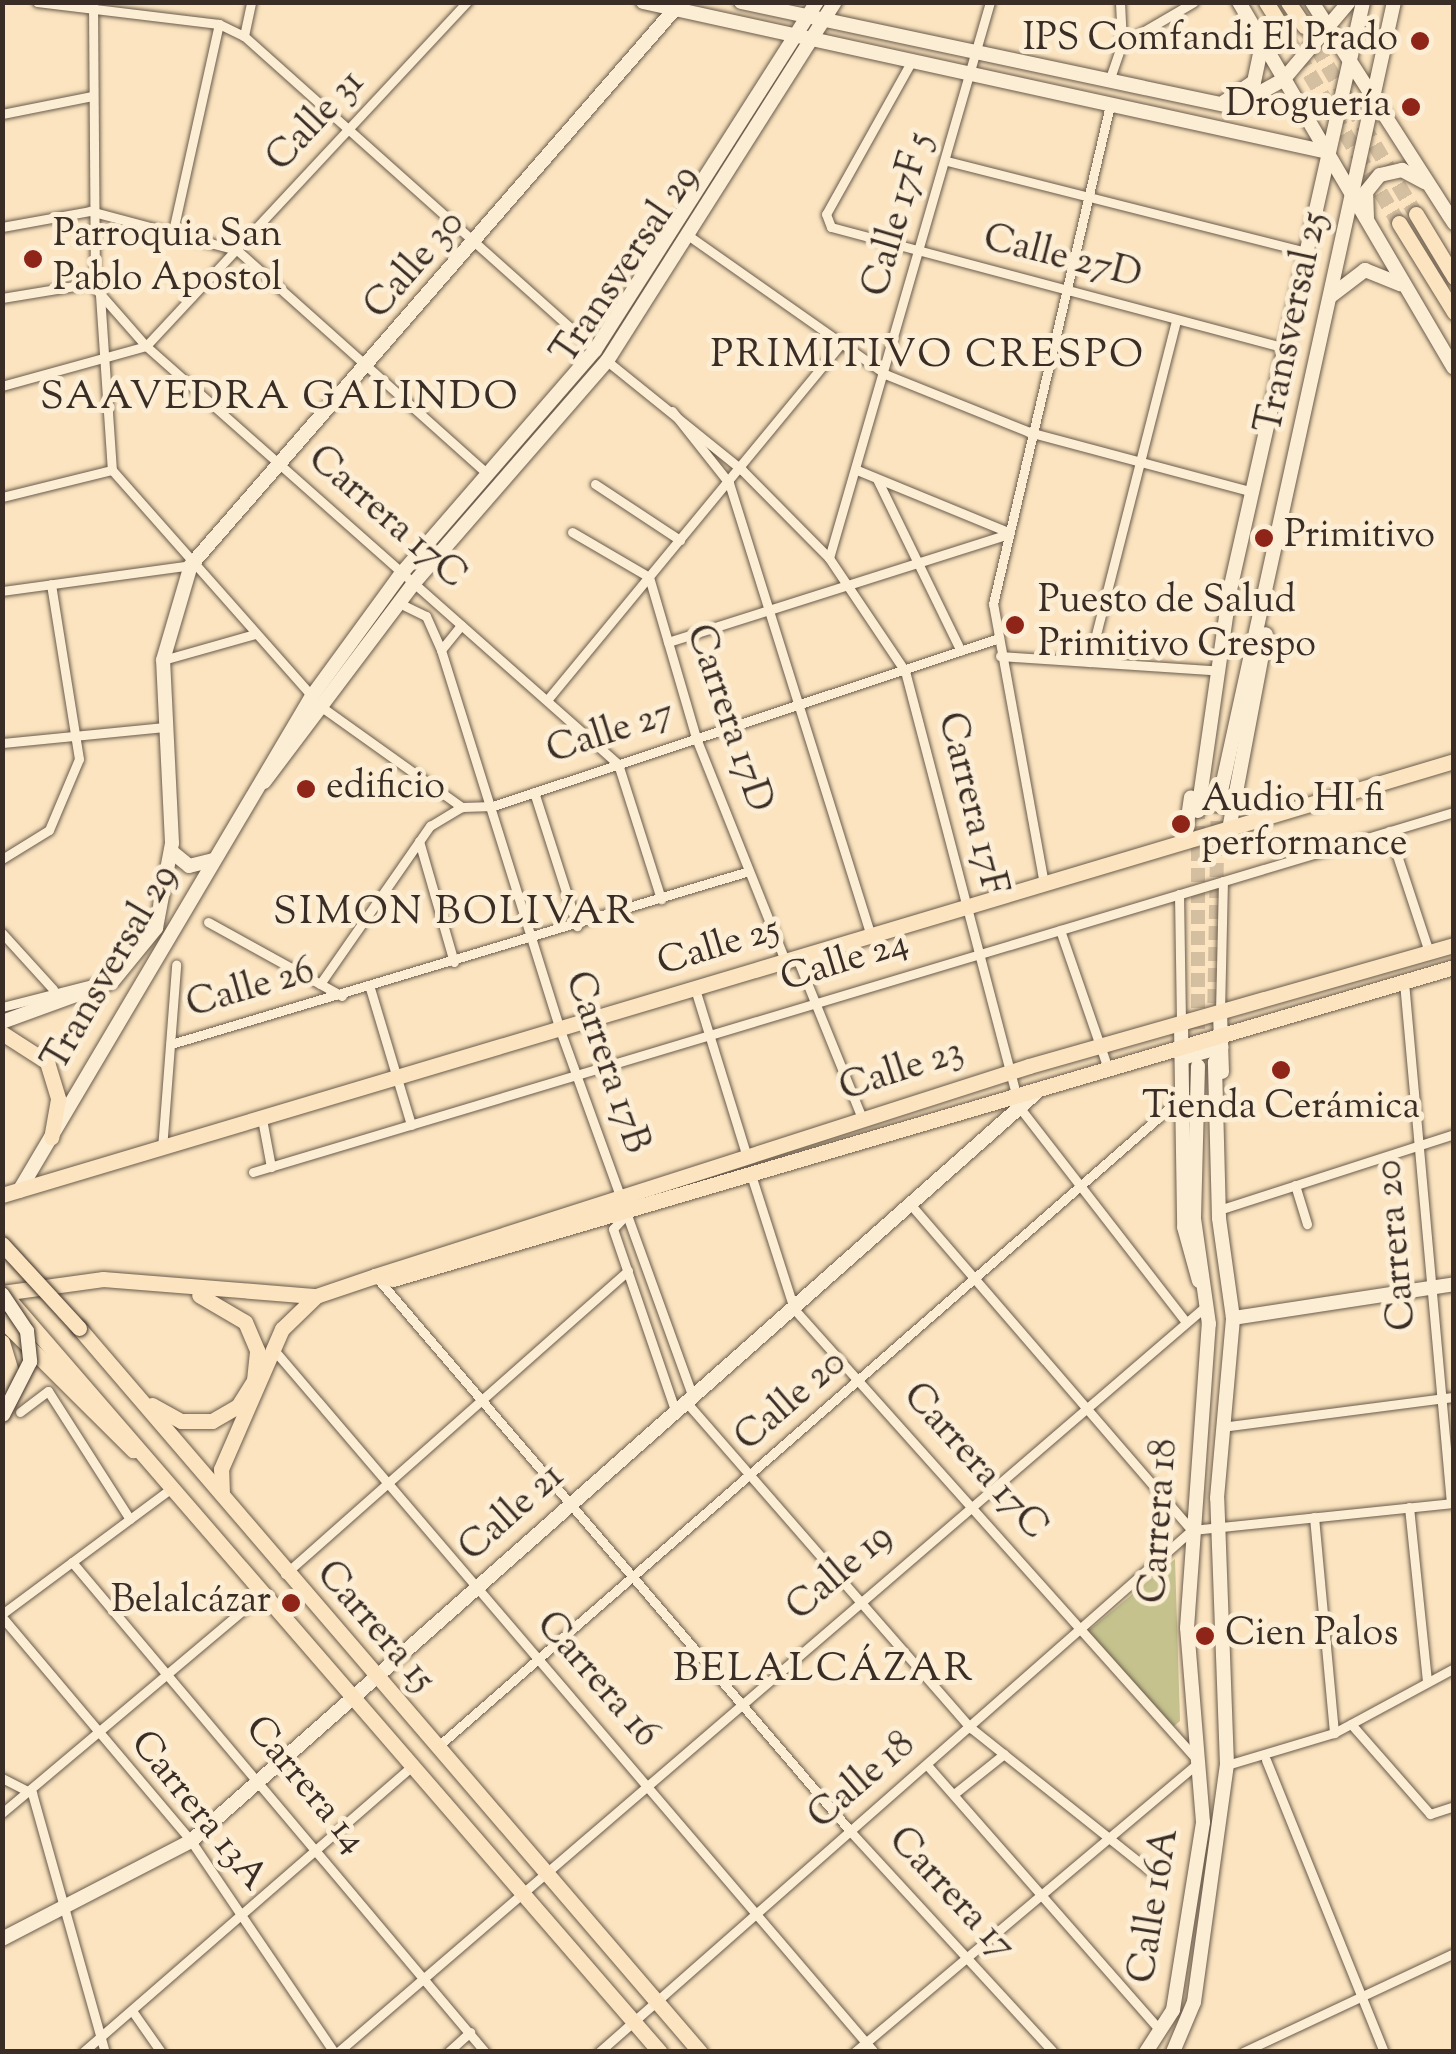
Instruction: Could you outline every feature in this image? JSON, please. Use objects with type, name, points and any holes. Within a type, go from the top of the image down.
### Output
[{"type":"main road","points":[[643,2],[678,6],[794,40],[971,74],[1327,158]]},
{"type":"main road","points":[[742,2],[1109,83],[1244,105],[1282,80],[1330,34],[1349,2]]},
{"type":"main road","name":"Transversal 29","points":[[11,1193],[51,1137],[312,696],[400,574],[486,473],[601,355],[817,2]]},
{"type":"main road","name":"Transversal 29","points":[[264,782],[413,584],[601,355],[689,236],[835,2]]},
{"type":"main road","points":[[1240,2],[1327,158],[1454,368]]},
{"type":"main road","points":[[1266,2],[1286,34]]},
{"type":"main road","points":[[1288,2],[1304,26]]},
{"type":"main road","points":[[1312,2],[1454,223]]},
{"type":"main road","name":"Transversal 25","points":[[1198,811],[1226,650],[1230,590],[1310,253],[1363,2]]},
{"type":"main road","name":"Transversal 25","points":[[1218,806],[1251,655],[1270,596],[1328,301],[1394,2]]},
{"type":"main road","name":"Calle 30","points":[[112,982],[156,928],[172,852],[163,660],[193,563],[277,464],[369,369],[479,243],[678,6]]},
{"type":"main road","points":[[1207,101],[1238,97],[1256,78],[1262,54],[1251,24]]},
{"type":"main road","points":[[1374,234],[1364,201],[1380,175],[1407,171],[1435,194]]},
{"type":"main road","points":[[1416,214],[1454,276]]},
{"type":"main road","points":[[1400,223],[1454,312]]},
{"type":"main road","points":[[1328,301],[1365,270],[1410,294]]},
{"type":"main road","points":[[1185,838],[1230,590]]},
{"type":"main road","points":[[1230,824],[1270,596]]},
{"type":"main road","points":[[380,602],[399,602]]},
{"type":"main road","name":"Calle 25","points":[[11,1193],[1045,885],[1230,824],[1454,760]]},
{"type":"main road","points":[[172,852],[189,866],[213,860]]},
{"type":"main road","name":"Calle 23","points":[[156,1284],[275,1296],[316,1296],[1009,1072],[1454,945]]},
{"type":"main road","name":"Calle 23","points":[[375,1276],[392,1280],[624,1217],[1018,1103],[1108,1069],[1219,1048],[1322,1008],[1454,966]]},
{"type":"main road","points":[[2,1022],[112,982]]},
{"type":"main road","points":[[1292,992],[1322,1008]]},
{"type":"main road","name":"Carrera 18","points":[[1220,1012],[1218,1218],[1232,1312]]},
{"type":"main road","name":"Carrera 18","points":[[1181,1025],[1184,1227],[1203,1285]]},
{"type":"main road","points":[[2,1033],[46,1062],[58,1099],[51,1137]]},
{"type":"main road","name":"Carrera 18","points":[[1219,1048],[1232,1312],[1218,1527],[1227,1764]]},
{"type":"main road","name":"Carrera 18","points":[[1198,1066],[1193,1192],[1207,1305],[1192,1530],[1189,1700],[1200,1762]]},
{"type":"main road","name":"Calle 21","points":[[2,1940],[191,1841],[911,1205],[1018,1103]]},
{"type":"main road","name":"Carrera 15","points":[[2,1244],[79,1328],[435,1749],[700,2052]]},
{"type":"main road","points":[[3,1415],[30,1362],[27,1331],[2,1293],[54,1280],[156,1284],[234,1310],[254,1340],[254,1380],[230,1412],[191,1423],[162,1413],[122,1378]]},
{"type":"main road","points":[[1232,1312],[1454,1284]]},
{"type":"main road","name":"Carrera 15","points":[[2,1293],[57,1348],[660,2052]]},
{"type":"main road","points":[[223,1498],[221,1469],[274,1350],[290,1316],[316,1296]]},
{"type":"main road","points":[[2,1320],[154,1464]]},
{"type":"main road","points":[[2,1342],[12,1374],[2,1404]]},
{"type":"main road","name":"Calle 16A","points":[[1146,2052],[1173,2010],[1204,1822],[1200,1762]]},
{"type":"main road","name":"Calle 16A","points":[[1173,2052],[1194,2002],[1227,1764]]},
{"type":"street","name":"Carrera 17F","points":[[37,2],[93,5],[219,24],[244,36],[356,127],[601,355],[742,470],[830,558],[851,584],[905,671],[1018,1103],[1082,1192],[1186,1322]]},
{"type":"street","points":[[244,36],[251,2]]},
{"type":"street","name":"Calle 31","points":[[2,386],[110,363],[146,346],[356,127],[467,2]]},
{"type":"street","name":"Calle 17F 5","points":[[830,558],[990,2]]},
{"type":"street","points":[[1109,83],[1122,44],[1120,2]]},
{"type":"street","points":[[1122,44],[1194,2]]},
{"type":"street","points":[[2,298],[92,283],[93,5]]},
{"type":"street","points":[[174,232],[219,24]]},
{"type":"street","name":"Calle 27D","points":[[910,64],[827,220],[919,253],[1287,348]]},
{"type":"street","points":[[2,114],[92,96]]},
{"type":"street","points":[[1045,885],[996,639],[1006,533],[1110,105]]},
{"type":"street","points":[[947,161],[1310,253]]},
{"type":"street","points":[[2,227],[90,211],[237,250],[486,473]]},
{"type":"street","points":[[689,236],[885,374],[1029,432],[1253,492]]},
{"type":"street","name":"Carrera 17C","points":[[92,283],[146,346],[618,764],[660,900]]},
{"type":"street","points":[[100,295],[110,363],[112,470],[312,696]]},
{"type":"street","points":[[1089,662],[1176,320]]},
{"type":"street","points":[[548,699],[742,470],[842,343]]},
{"type":"street","points":[[671,409],[728,483],[872,936]]},
{"type":"street","points":[[2,498],[112,470]]},
{"type":"street","points":[[857,470],[1006,533]]},
{"type":"street","points":[[877,479],[961,651]]},
{"type":"street","points":[[595,484],[680,540]]},
{"type":"street","points":[[572,532],[649,577]]},
{"type":"street","points":[[668,642],[1006,533]]},
{"type":"street","points":[[2,591],[193,563]]},
{"type":"street","name":"Carrera 17D","points":[[649,577],[696,738],[749,871],[791,960],[821,1002],[862,1118]]},
{"type":"street","points":[[2,860],[49,830],[66,804],[80,735],[51,584]]},
{"type":"street","name":"Carrera 17B","points":[[399,602],[426,616],[441,650],[493,806],[560,1030],[624,1217],[634,1224],[686,1404]]},
{"type":"street","points":[[441,650],[461,626]]},
{"type":"street","points":[[163,660],[255,634]]},
{"type":"street","name":"Calle 27","points":[[462,808],[493,806],[996,639]]},
{"type":"street","points":[[1000,656],[1213,670]]},
{"type":"street","points":[[320,984],[419,840],[462,808],[323,708]]},
{"type":"street","points":[[2,743],[165,727]]},
{"type":"street","points":[[534,792],[577,926]]},
{"type":"street","name":"Calle 24","points":[[253,1172],[1454,812]]},
{"type":"street","points":[[1389,831],[1429,952]]},
{"type":"street","points":[[419,840],[454,962]]},
{"type":"street","name":"Calle 26","points":[[171,1044],[533,940],[749,871]]},
{"type":"street","name":"Carrera 18","points":[[1220,1012],[1224,881]]},
{"type":"street","name":"Carrera 18","points":[[1179,894],[1181,1025]]},
{"type":"street","points":[[208,922],[342,996]]},
{"type":"street","points":[[1060,930],[1108,1069]]},
{"type":"street","points":[[2,933],[53,988]]},
{"type":"street","points":[[162,1148],[176,965]]},
{"type":"street","points":[[2,1006],[53,988],[112,982]]},
{"type":"street","name":"Carrera 20","points":[[1404,982],[1452,1503]]},
{"type":"street","points":[[370,988],[410,1125]]},
{"type":"street","points":[[695,990],[747,1157]]},
{"type":"street","name":"Calle 20","points":[[435,1749],[1082,1192],[1184,1096]]},
{"type":"street","points":[[262,1119],[271,1167]]},
{"type":"street","points":[[1226,1208],[1454,1134]]},
{"type":"street","name":"Carrera 17C","points":[[752,1178],[794,1309],[1200,1762]]},
{"type":"street","points":[[1295,1186],[1308,1224]]},
{"type":"street","points":[[911,1205],[1192,1530],[1452,1503]]},
{"type":"street","name":"Carrera 17B","points":[[624,1217],[613,1230],[686,1404],[856,1602],[971,1728],[1159,1878]]},
{"type":"street","points":[[285,1574],[628,1271]]},
{"type":"street","name":"Carrera 17","points":[[375,1276],[638,1575],[850,1832],[1053,2052]]},
{"type":"street","name":"Calle 19","points":[[336,2052],[743,1704],[856,1602],[1089,1409],[1207,1305]]},
{"type":"street","name":"Carrera 16","points":[[274,1350],[874,2052]]},
{"type":"street","points":[[20,1412],[48,1391],[130,1520]]},
{"type":"street","points":[[1222,1428],[1454,1397]]},
{"type":"street","points":[[2,1616],[174,1487]]},
{"type":"street","points":[[1409,1507],[1427,1682]]},
{"type":"street","points":[[1314,1517],[1334,1733]]},
{"type":"street","name":"Calle 18","points":[[598,2052],[1192,1530]]},
{"type":"street","name":"Carrera 14","points":[[72,1562],[170,1673],[485,2052]]},
{"type":"street","points":[[2,1813],[99,1738],[263,1593]]},
{"type":"street","name":"Carrera 13A","points":[[2,1616],[99,1738],[191,1841],[336,2052]]},
{"type":"street","points":[[1227,1764],[1266,1760],[1334,1733],[1454,1668]]},
{"type":"street","points":[[1351,1724],[1430,1814],[1454,1806]]},
{"type":"street","points":[[954,1794],[1004,1754]]},
{"type":"street","points":[[1266,1760],[1384,2052]]},
{"type":"street","points":[[855,2052],[1107,1835],[1200,1762]]},
{"type":"street","points":[[83,2052],[414,1765]]},
{"type":"street","points":[[927,1765],[1161,2031]]},
{"type":"street","points":[[2,1778],[32,1793],[105,2052]]},
{"type":"street","points":[[1244,2052],[1454,1953]]},
{"type":"street","points":[[133,2012],[161,2052]]},
{"type":"street","points":[[448,2052],[470,2032]]},
{"type":"shaded area","points":[[1175,1559],[1180,1721],[1173,1727],[1088,1631]]},
{"type":"tunnel","points":[[1304,26],[1416,214]]},
{"type":"tunnel","points":[[1286,34],[1399,223]]},
{"type":"tunnel","points":[[1214,1024],[1218,805]]},
{"type":"tunnel","points":[[1198,811],[1198,1050]]},
{"type":"place","name":"IPS Comfandi El Prado","points":[[1420,41]]},
{"type":"place","name":"Droguería","points":[[1411,107]]},
{"type":"place","name":"Parroquia San Pablo Apostol","points":[[33,259]]},
{"type":"place","name":"Primitivo","points":[[1264,538]]},
{"type":"place","name":"Puesto de Salud Primitivo Crespo","points":[[1015,625]]},
{"type":"place","name":"edificio","points":[[306,789]]},
{"type":"place","name":"Audio HI fi performance","points":[[1181,824]]},
{"type":"place","name":"Tienda Cerámica","points":[[1281,1070]]},
{"type":"place","name":"Belalcázar","points":[[291,1603]]},
{"type":"place","name":"Cien Palos","points":[[1205,1636]]},
{"type":"district","name":"PRIMITIVO CRESPO","points":[[928,357]]},
{"type":"district","name":"SAAVEDRA GALINDO","points":[[280,399]]},
{"type":"district","name":"SIMON BOLIVAR","points":[[455,914]]},
{"type":"district","name":"BELALCÁZAR","points":[[824,1671]]}]
